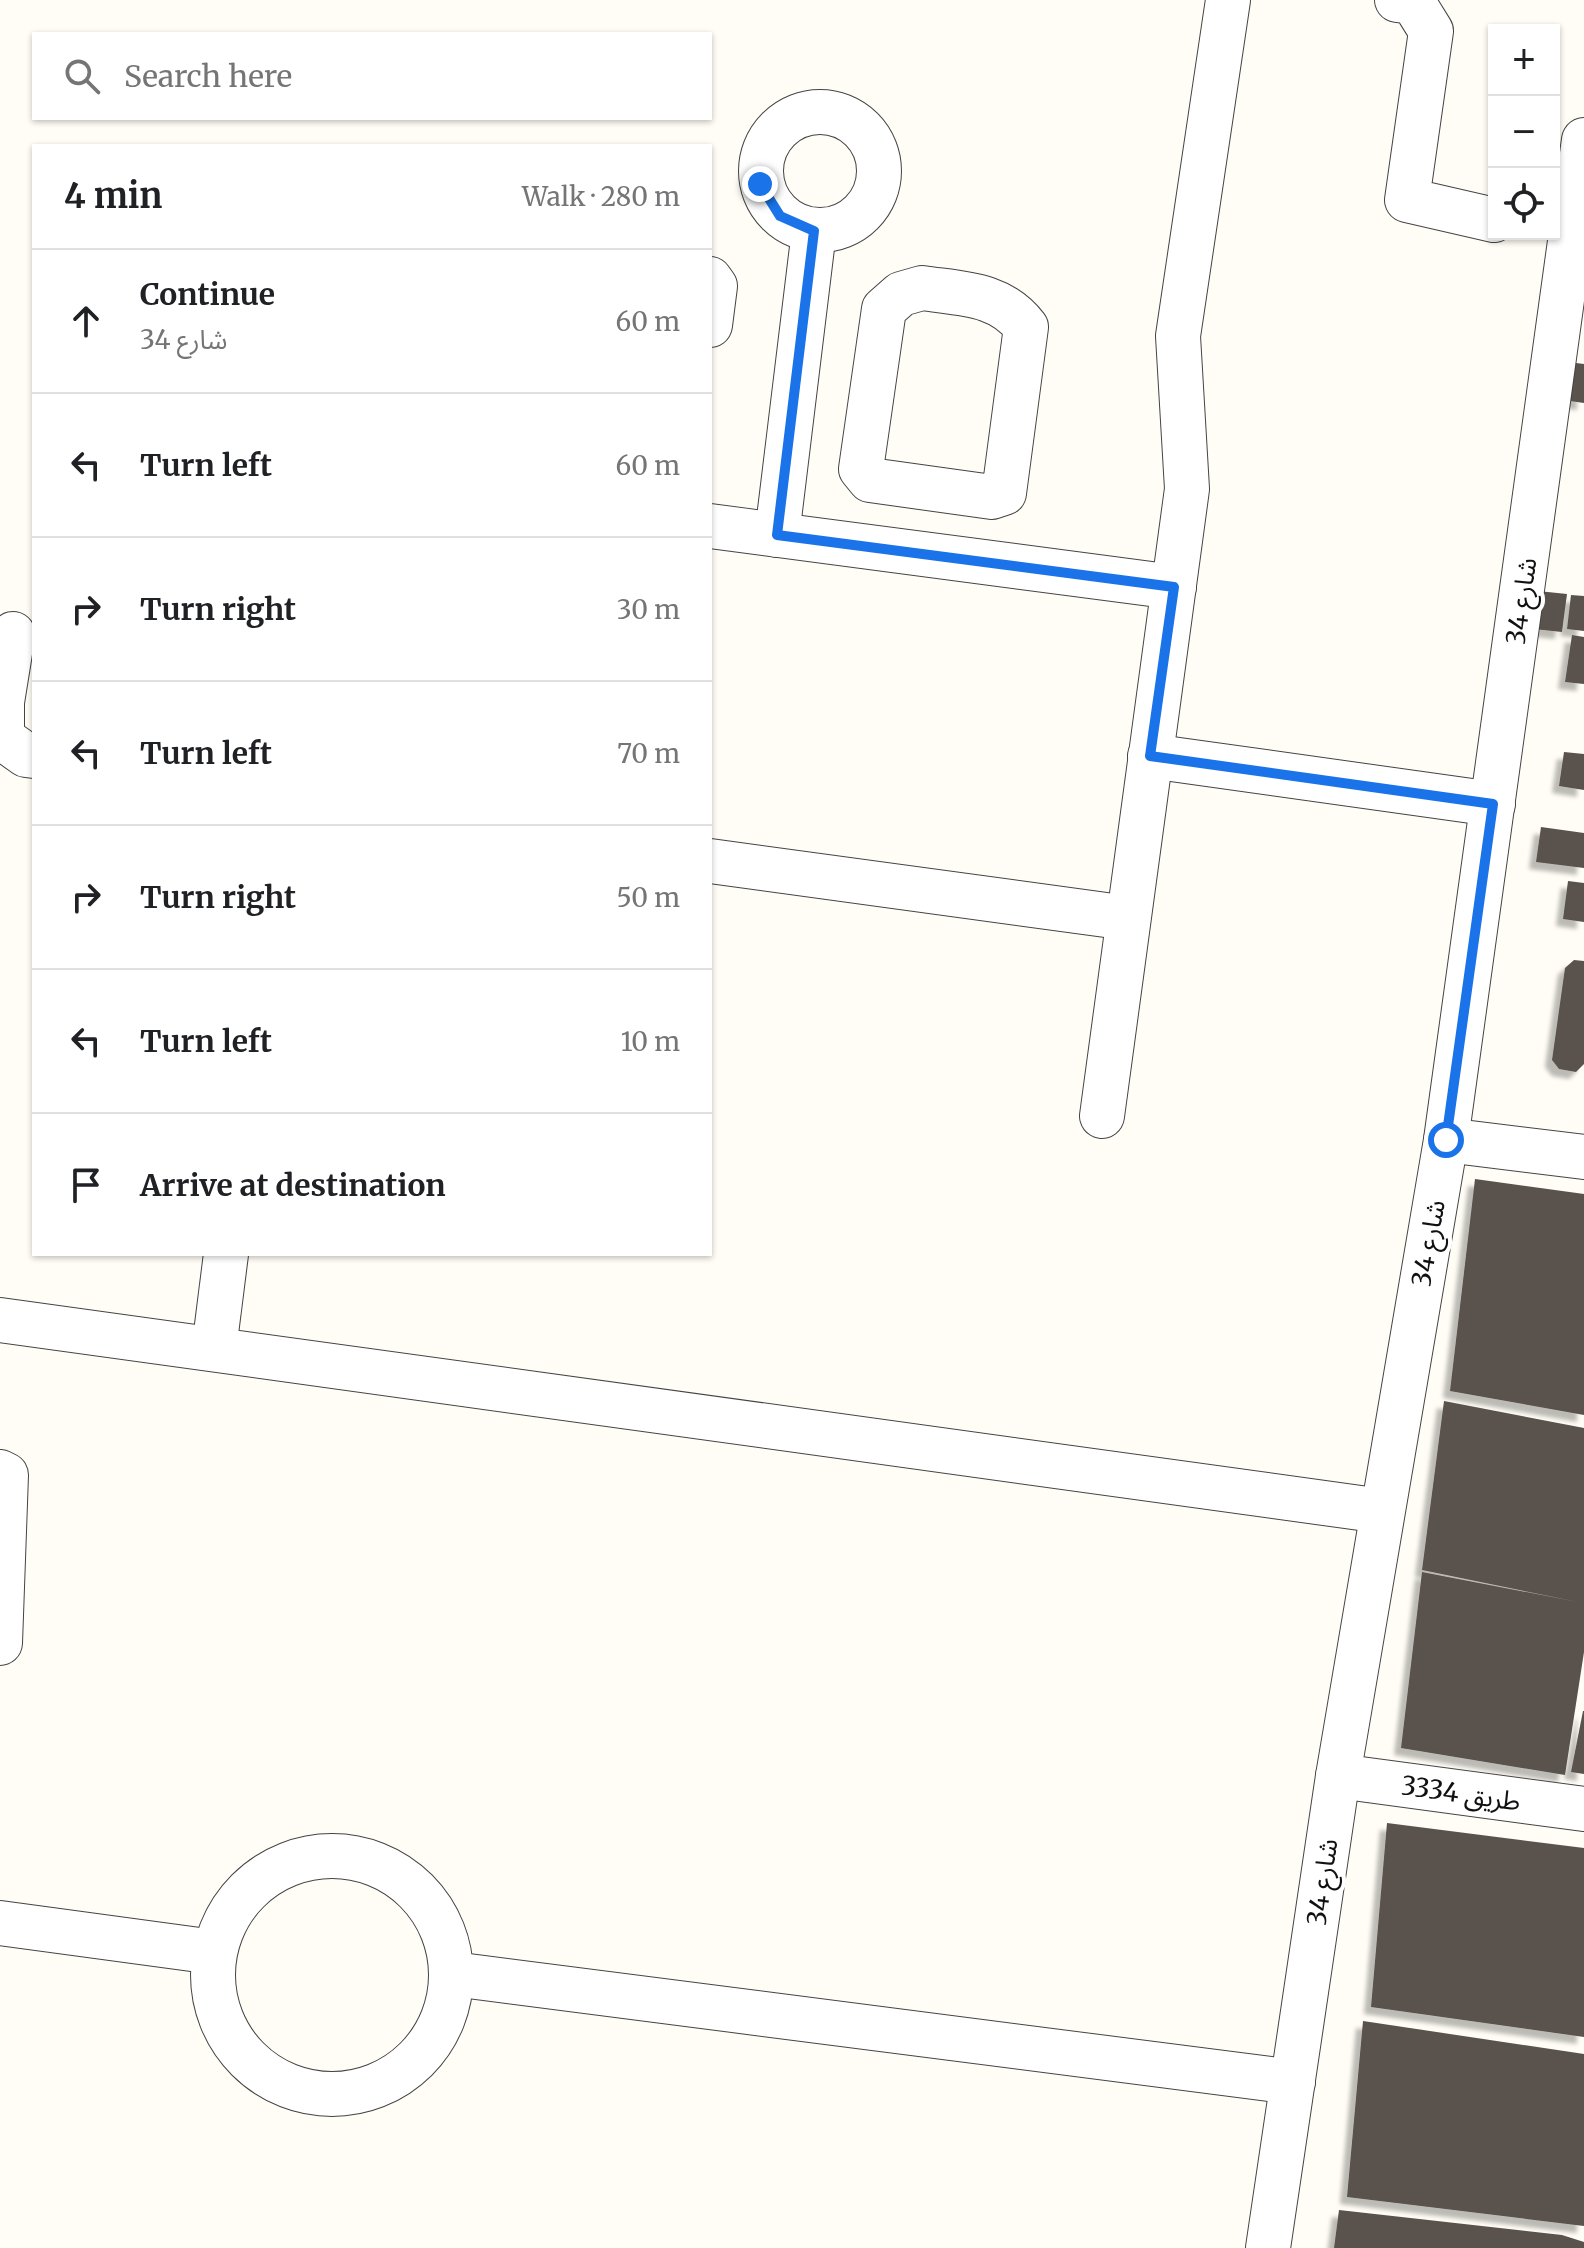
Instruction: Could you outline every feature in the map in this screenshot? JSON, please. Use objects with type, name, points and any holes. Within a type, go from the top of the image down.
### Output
[{"type":"street","points":[[1102,1116],[1187,489],[1178,336],[1228,0]]},
{"type":"street","points":[[1397,0],[1413,2],[1431,31],[1407,200],[1488,219]]},
{"type":"street","name":"شارع 34","points":[[1268,2248],[1338,1776],[1446,1140],[1493,804],[1562,230],[1584,140]]},
{"type":"street","points":[[777,535],[814,231]]},
{"type":"street","points":[[712,282],[715,286],[712,309]]},
{"type":"street","points":[[922,288],[990,298],[1013,310],[1026,327],[1004,493],[992,497],[939,489],[870,480],[861,469],[884,309],[901,294],[922,288]]},
{"type":"street","points":[[929,556],[939,489]]},
{"type":"street","points":[[712,526],[1174,587]]},
{"type":"street","points":[[16,634],[2,702],[2,738],[26,755],[32,756]]},
{"type":"street","points":[[1150,756],[1493,804]]},
{"type":"street","points":[[712,861],[1128,918]]},
{"type":"street","points":[[1446,1140],[1584,1157]]},
{"type":"street","points":[[214,1349],[226,1256]]},
{"type":"street","points":[[0,1320],[1382,1511]]},
{"type":"street","points":[[0,1472],[6,1475],[0,1643]]},
{"type":"street","name":"طريق 3334","points":[[1338,1776],[1584,1809]]},
{"type":"street","points":[[355,1857],[396,1873],[443,1926],[453,1974],[443,2023],[422,2056],[385,2083],[329,2095],[277,2081],[234,2044],[215,2003],[214,1952],[228,1915],[259,1880],[306,1858],[355,1857]]},
{"type":"street","points":[[0,1923],[214,1952]]},
{"type":"street","points":[[453,1974],[1293,2082]]},
{"type":"building","points":[[1568,362],[1584,364],[1584,403],[1563,400]]},
{"type":"building","points":[[1538,591],[1567,594],[1562,632],[1534,629]]},
{"type":"building","points":[[1571,595],[1584,596],[1584,631],[1567,629]]},
{"type":"building","points":[[1572,635],[1584,637],[1584,684],[1565,682]]},
{"type":"building","points":[[1564,752],[1584,754],[1584,790],[1559,786]]},
{"type":"building","points":[[1541,827],[1584,833],[1584,868],[1536,862]]},
{"type":"building","points":[[1568,881],[1584,883],[1584,922],[1563,919]]},
{"type":"building","points":[[1574,960],[1584,961],[1584,1064],[1576,1072],[1559,1069],[1552,1060],[1565,968]]},
{"type":"building","points":[[1475,1179],[1584,1194],[1584,1415],[1450,1391]]},
{"type":"building","points":[[1444,1401],[1584,1428],[1584,1652],[1565,1775],[1401,1748],[1422,1572],[1578,1602],[1422,1570]]},
{"type":"building","points":[[1584,1711],[1584,1774],[1571,1772]]},
{"type":"building","points":[[1387,1823],[1584,1848],[1584,2037],[1371,2007]]},
{"type":"building","points":[[1363,2021],[1584,2054],[1584,2226],[1347,2197]]},
{"type":"building","points":[[1339,2210],[1562,2235],[1584,2242],[1584,2248],[1334,2248]]},
{"type":"route","points":[[760,184],[780,216],[814,231],[777,535],[1174,587],[1150,756],[1493,804],[1446,1140]]}]
